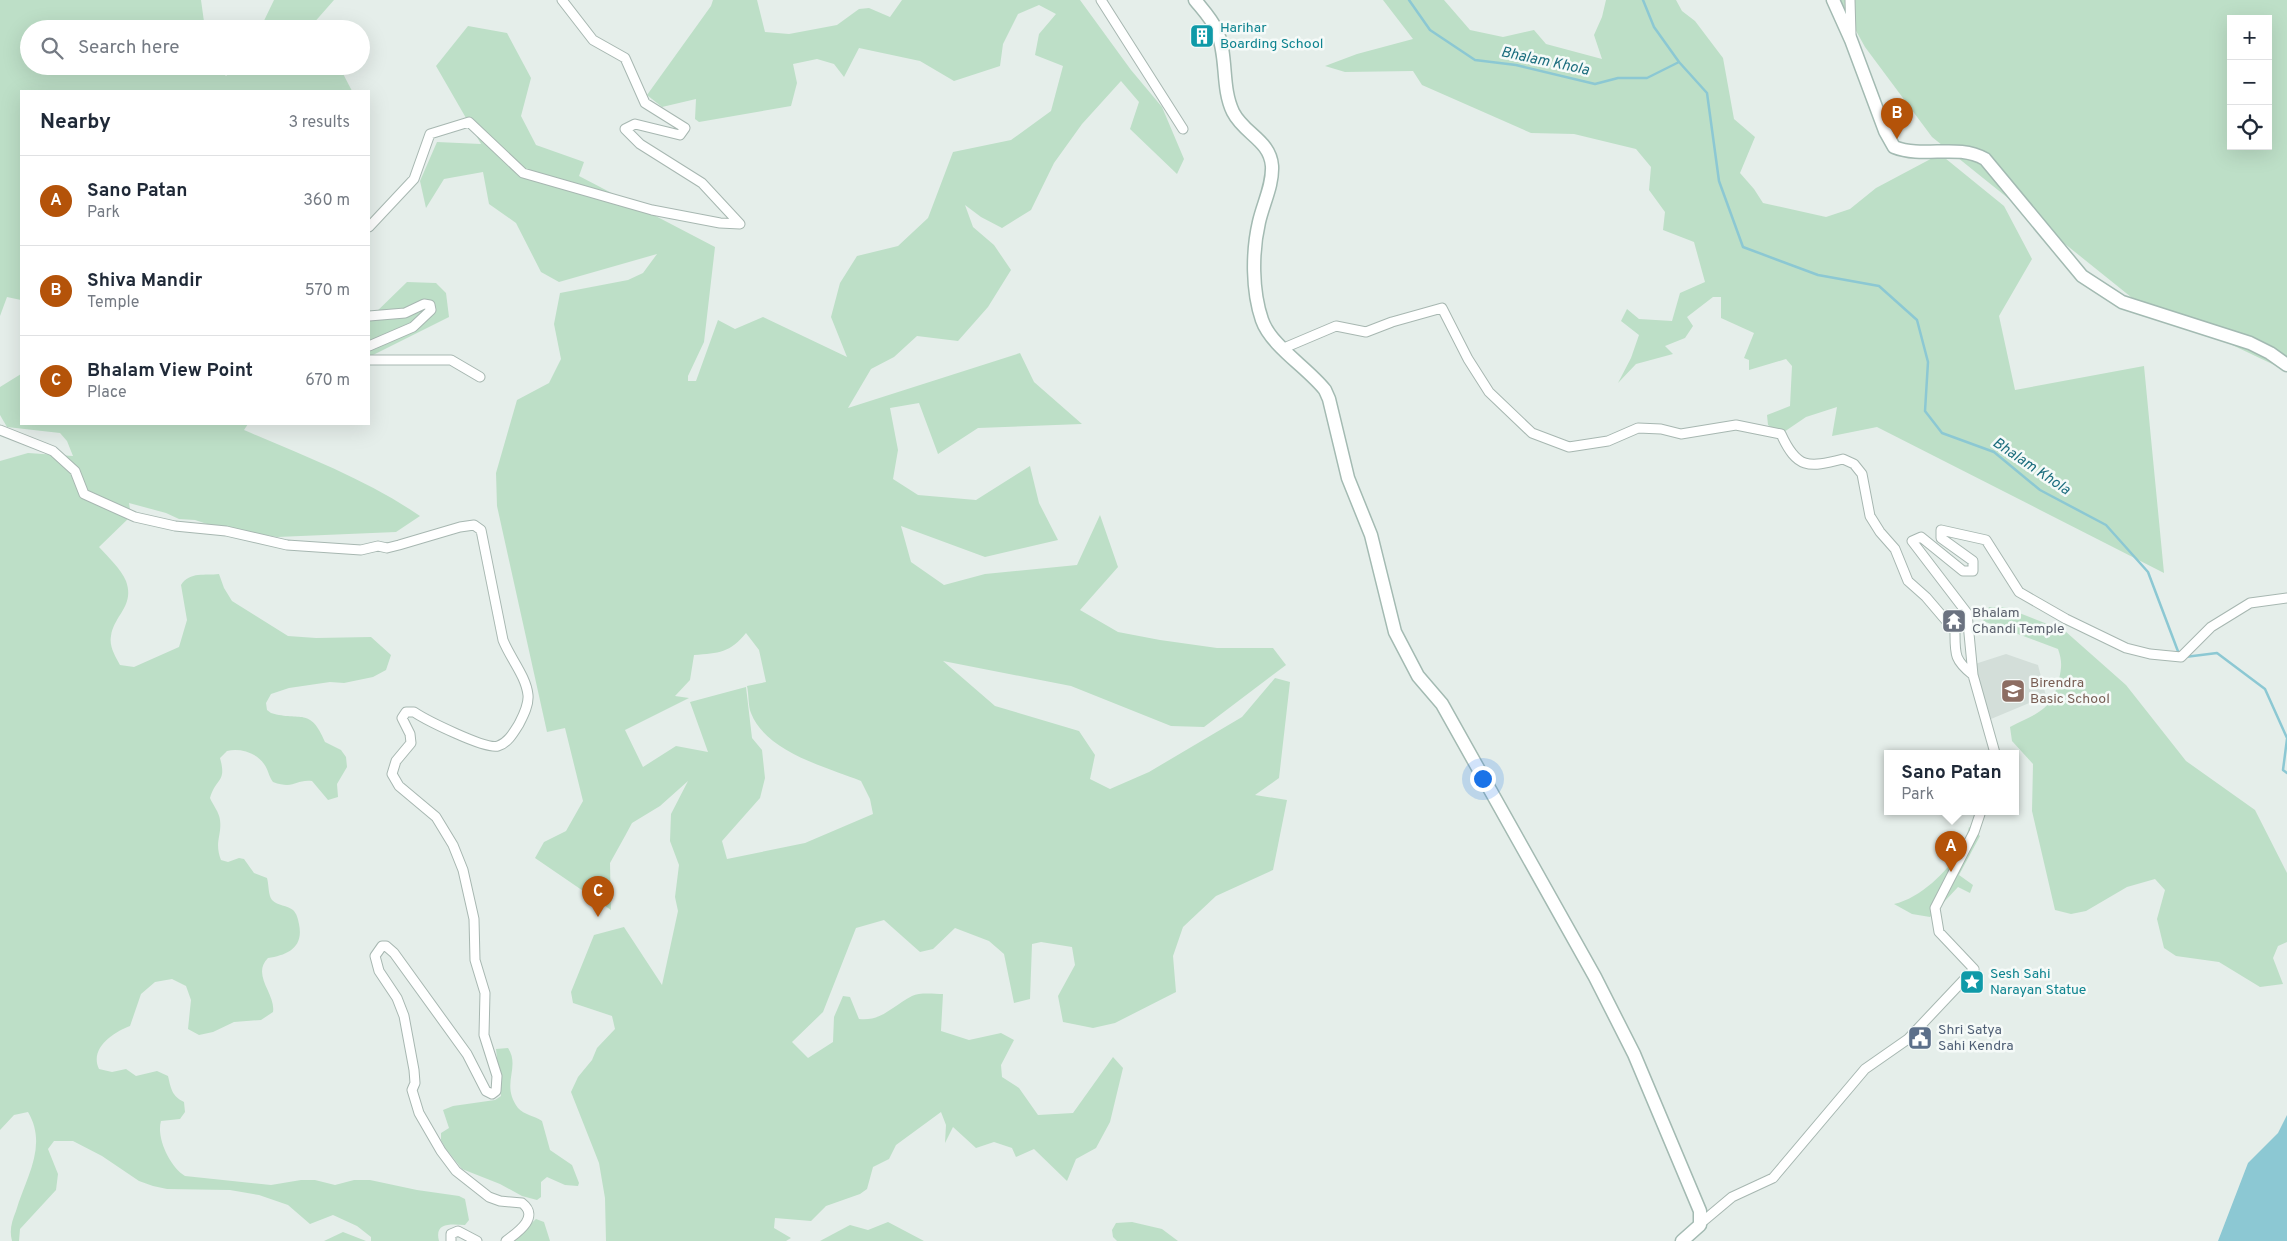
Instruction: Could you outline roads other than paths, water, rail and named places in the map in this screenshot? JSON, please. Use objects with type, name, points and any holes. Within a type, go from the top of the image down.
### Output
[{"type":"main road","points":[[1195,0],[1217,32],[1223,59],[1227,93],[1234,114],[1241,124],[1266,148],[1270,156],[1272,176],[1258,223],[1256,254],[1256,295],[1265,328],[1319,384],[1329,399],[1348,478],[1370,535],[1395,632],[1406,657],[1418,676],[1442,704],[1595,977],[1634,1054],[1700,1211],[1701,1223],[1682,1241]]},
{"type":"main road","points":[[1833,0],[1851,40],[1885,131],[1894,147],[1910,152],[1966,151],[1976,153],[1985,159],[2082,276],[2101,290],[2122,302],[2250,344],[2270,353],[2287,365]]},
{"type":"street","points":[[370,226],[414,179],[430,134],[469,122],[523,173],[652,210],[720,223],[740,224],[702,183],[640,144],[625,129],[635,124],[680,135],[685,128],[645,103],[625,58],[593,40],[562,0]]},
{"type":"street","points":[[1101,0],[1182,129]]},
{"type":"street","points":[[1850,0],[1851,40]]},
{"type":"street","points":[[370,316],[405,313],[424,304],[430,305],[431,310],[413,327],[370,346]]},
{"type":"street","points":[[1284,348],[1336,326],[1366,332],[1392,322],[1442,308],[1460,344],[1490,392],[1532,432],[1569,447],[1608,442],[1638,428],[1661,429],[1681,434],[1736,425],[1781,434],[1789,451],[1800,462],[1817,466],[1843,459],[1854,464],[1862,474],[1870,516],[1894,549],[1908,581],[1926,597],[1955,631],[1955,655],[1963,666],[1973,674]]},
{"type":"street","points":[[370,360],[451,360],[480,378]]},
{"type":"street","points":[[0,430],[53,451],[75,471],[84,494],[134,517],[175,526],[226,531],[287,545],[362,550],[378,546],[387,548],[460,527],[474,525],[481,530],[503,640],[508,654],[527,690],[526,708],[510,737],[496,746],[487,746],[414,712],[406,712],[402,718],[410,734],[411,743],[396,761],[392,774],[399,786],[436,817],[453,845],[463,870],[474,919],[475,960],[485,994],[484,1035],[497,1076],[496,1091],[492,1094],[486,1091],[467,1054],[394,953],[386,946],[382,946],[375,956],[379,971],[397,998],[404,1016],[414,1070],[415,1083],[412,1090],[415,1106],[441,1151],[456,1171],[489,1197],[500,1201],[522,1203],[528,1210],[529,1216],[524,1226],[506,1241]]},
{"type":"street","points":[[1994,750],[1973,674],[1967,613],[1912,541],[1921,536],[1963,571],[1973,571],[1973,561],[1941,538],[1942,530],[1986,540],[2019,592],[2066,619],[2117,644],[2150,654],[2180,657],[2211,627],[2250,603],[2287,598]]},
{"type":"street","points":[[1701,1223],[1732,1197],[1773,1178],[1865,1069],[1908,1039],[1974,969],[1939,932],[1935,908],[1974,832],[1980,815]]},
{"type":"street","points":[[451,1241],[452,1234],[458,1231],[477,1241]]},
{"type":"water","points":[[2287,1115],[2287,1241],[2218,1241],[2248,1163],[2278,1133]]},
{"type":"waterway","name":"Bhalam Khola","points":[[1409,0],[1430,30],[1475,60],[1516,65],[1595,84],[1618,78],[1647,78],[1679,62],[1707,93],[1719,181],[1743,247],[1818,275],[1879,286],[1917,320],[1928,362],[1925,411],[1942,433],[1994,452],[2040,490],[2106,525],[2148,572],[2179,654]]},
{"type":"waterway","points":[[1643,0],[1654,27],[1679,62]]},
{"type":"waterway","name":"Bhalam Khola","points":[[2185,657],[2217,653],[2265,689],[2287,738]]},
{"type":"waterway","name":"Bhalam Khola","points":[[2287,739],[2283,770],[2287,773]]},
{"type":"place","name":"Harihar Boarding School","points":[[1202,36]]},
{"type":"place","name":"Shiva Mandir","points":[[1897,139]]},
{"type":"place","name":"Bhalam Chandi Temple","points":[[1954,621]]},
{"type":"place","name":"Birendra Basic School","points":[[2013,691]]},
{"type":"place","name":"Sano Patan","points":[[1951,872]]},
{"type":"place","name":"Bhalam View Point","points":[[598,917]]},
{"type":"place","name":"Sesh Sahi Narayan Statue","points":[[1972,982]]},
{"type":"place","name":"Shri Satya Sahi Kendra","points":[[1920,1038]]}]
